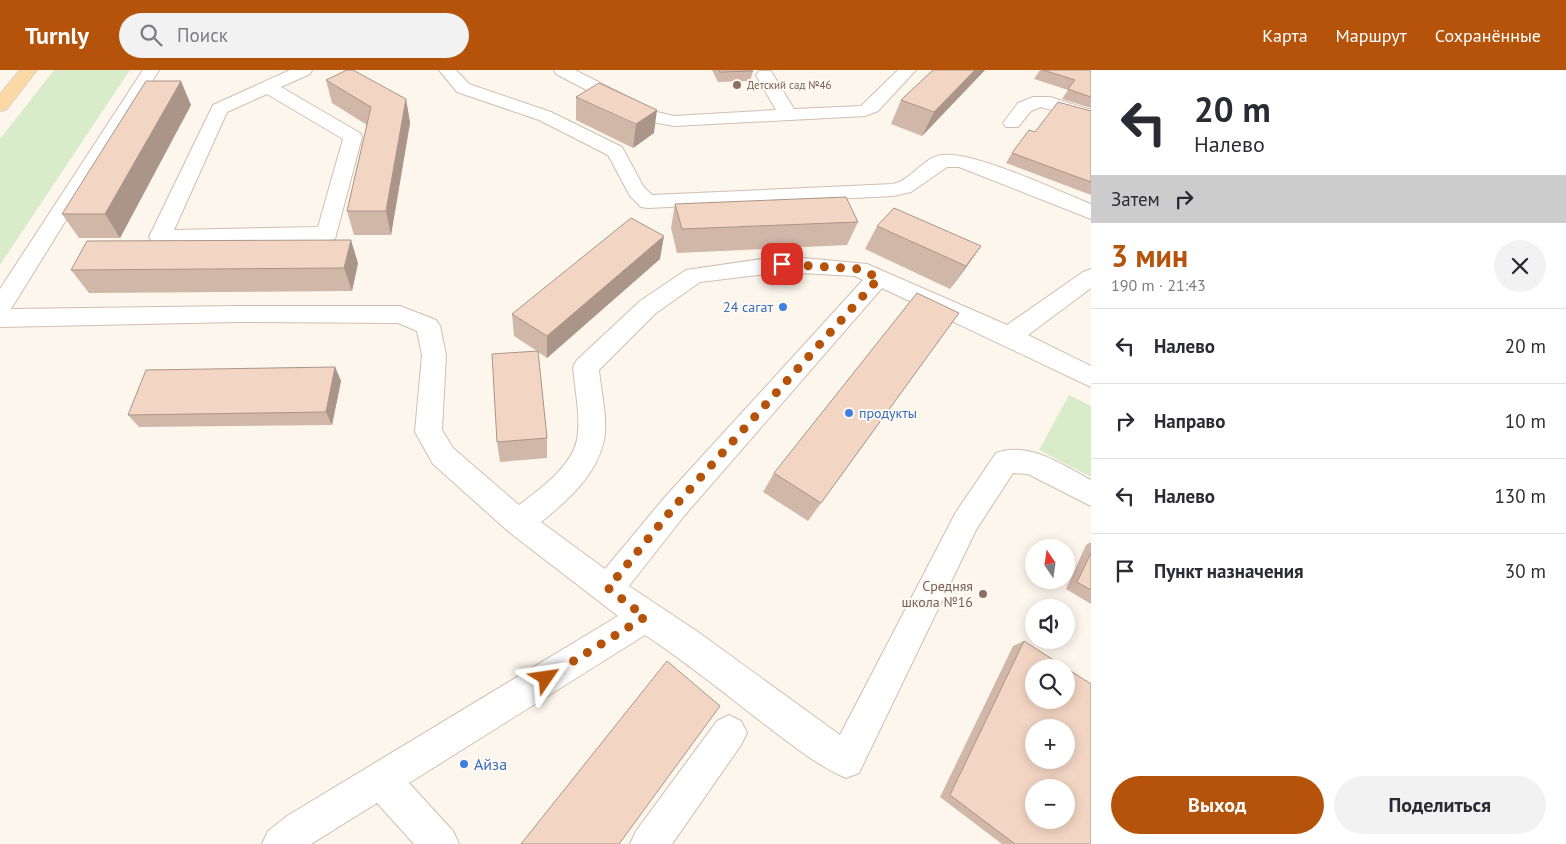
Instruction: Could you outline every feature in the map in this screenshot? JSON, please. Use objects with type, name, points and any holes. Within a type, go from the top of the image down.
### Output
[{"type":"main road","points":[[0,80],[9,70]]},
{"type":"main road","points":[[0,106],[29,70]]},
{"type":"lane","points":[[0,308],[151,70]]},
{"type":"lane","points":[[270,88],[353,137],[327,234],[160,237],[219,109],[270,88],[304,70]]},
{"type":"lane","points":[[447,70],[463,88],[545,116],[615,151],[622,159],[639,197],[648,202],[904,188],[942,161],[950,159],[962,161],[1091,212]]},
{"type":"lane","points":[[562,70],[660,120],[865,111],[872,107],[908,70]]},
{"type":"lane","points":[[765,75],[788,115]]},
{"type":"lane","points":[[1012,123],[1027,105],[1040,102],[1054,103],[1091,116]]},
{"type":"lane","points":[[519,523],[553,495],[582,460],[590,440],[586,368],[648,307],[694,274],[782,264],[859,269],[1009,336],[1091,378]]},
{"type":"lane","points":[[1009,336],[1091,277]]},
{"type":"lane","points":[[608,588],[674,507],[879,278]]},
{"type":"lane","points":[[0,318],[237,314],[400,315],[428,326],[434,355],[428,432],[443,456],[519,523],[645,617],[686,643],[798,728],[846,760],[966,521],[1006,461],[1032,463],[1091,494]]},
{"type":"lane","points":[[281,844],[300,829],[645,617]]},
{"type":"lane","points":[[648,844],[729,733]]},
{"type":"lane","points":[[381,780],[440,844]]},
{"type":"green space","points":[[54,70],[130,70],[0,265],[0,139]]},
{"type":"green space","points":[[1069,395],[1091,406],[1091,477],[1039,450]]},
{"type":"building","points":[[347,70],[353,70],[406,99],[386,211],[347,211],[371,107],[326,80]]},
{"type":"building","points":[[719,70],[752,70],[753,71],[720,72]]},
{"type":"building","points":[[933,70],[975,70],[934,112],[901,100]]},
{"type":"building","points":[[1043,70],[1091,70],[1091,97],[1068,89],[1075,80]]},
{"type":"building","points":[[146,81],[181,81],[105,214],[62,214]]},
{"type":"building","points":[[599,83],[657,110],[636,124],[576,97]]},
{"type":"building","points":[[1058,102],[1091,111],[1091,182],[1012,153],[1029,130],[1035,132]]},
{"type":"building","points":[[846,197],[858,222],[682,229],[675,204]]},
{"type":"building","points":[[894,208],[981,246],[966,266],[877,226]]},
{"type":"building","points":[[631,218],[664,236],[547,336],[512,314]]},
{"type":"building","points":[[351,240],[344,268],[71,270],[87,241]]},
{"type":"building","points":[[917,293],[959,313],[821,503],[774,473]]},
{"type":"building","points":[[538,351],[547,438],[497,442],[492,354]]},
{"type":"building","points":[[335,367],[326,412],[128,415],[146,370]]},
{"type":"building","points":[[1091,553],[1091,590],[1077,582]]},
{"type":"building","points":[[1024,641],[1025,649],[1036,649],[1052,659],[1025,659],[1025,709],[1075,709],[1075,674],[1091,684],[1091,844],[1015,844],[950,795]]},
{"type":"building","points":[[667,661],[720,706],[619,844],[521,844]]},
{"type":"place","name":"Детский сад №46","points":[[737,85]]},
{"type":"place","name":"24 сагат","points":[[783,307]]},
{"type":"place","name":"продукты","points":[[849,413]]},
{"type":"place","name":"Средняя школа №16","points":[[983,594]]},
{"type":"place","name":"Айза","points":[[464,764]]},
{"type":"route","points":[[546,678],[645,617],[608,588],[674,507],[879,278],[859,269],[782,264]]}]
